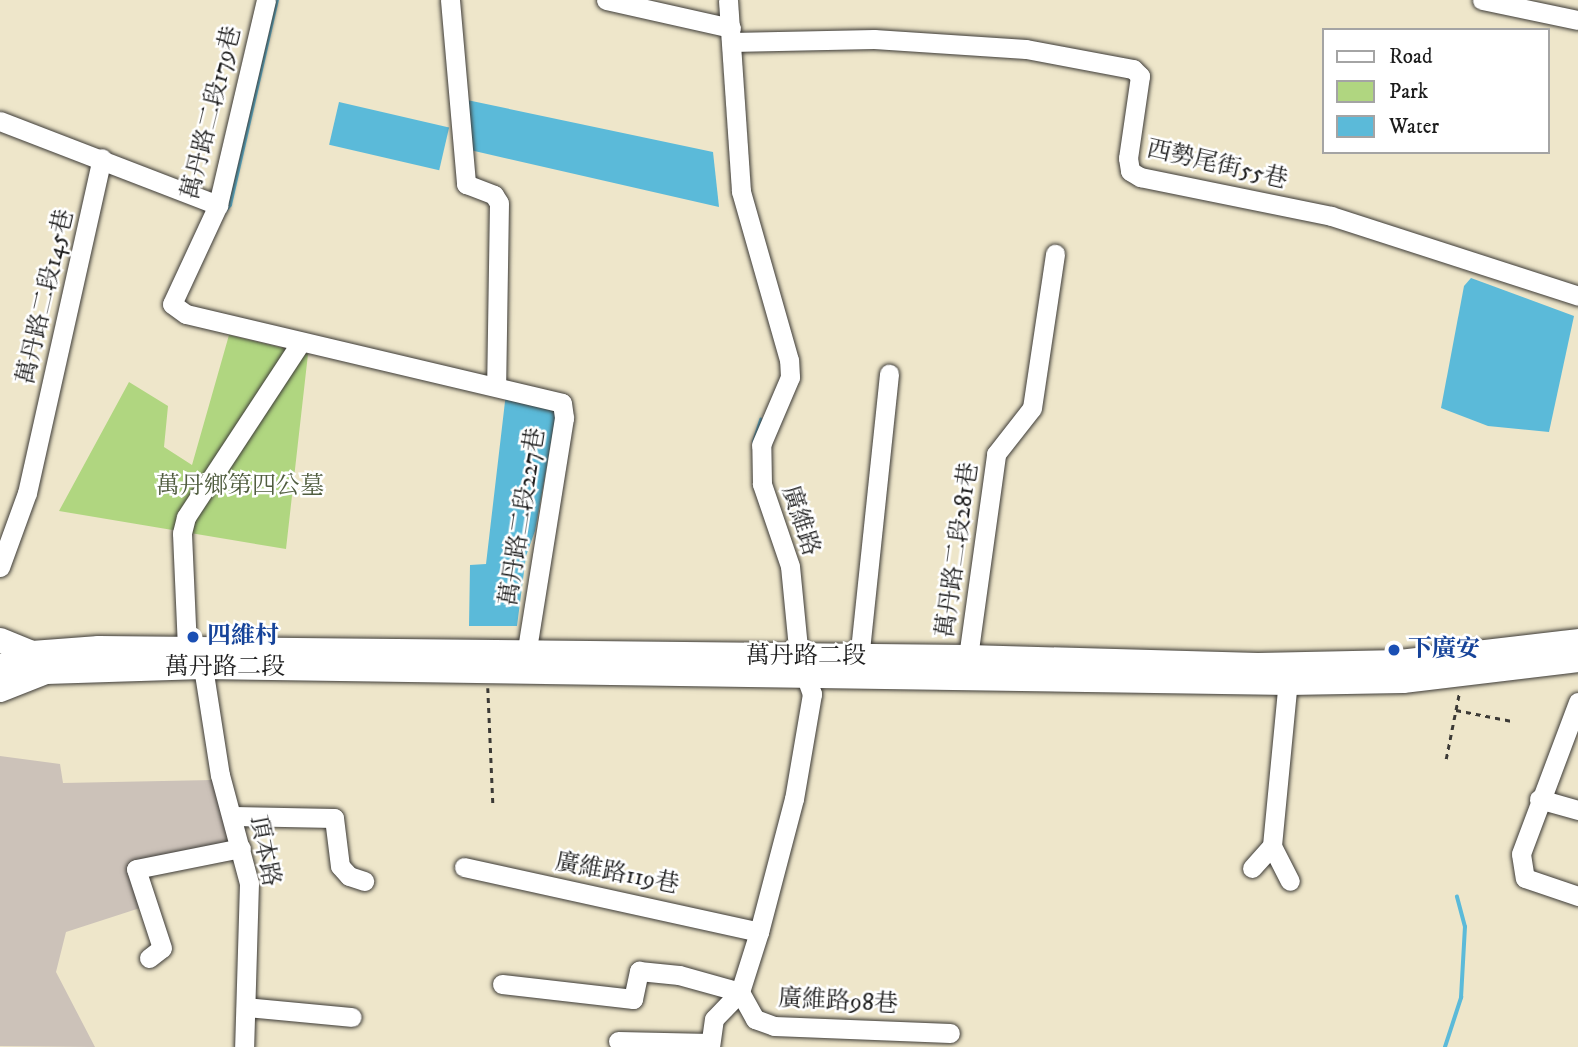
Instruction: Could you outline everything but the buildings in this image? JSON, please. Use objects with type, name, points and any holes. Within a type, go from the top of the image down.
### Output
[{"type":"main road","name":"萬丹路二段","points":[[0,640],[39,663]]},
{"type":"main road","name":"萬丹路二段","points":[[195,657],[486,672],[859,667],[1289,673],[1578,641]]},
{"type":"main road","name":"萬丹路二段","points":[[5,673],[39,663],[195,657],[526,654],[803,667]]},
{"type":"main road","name":"萬丹路二段","points":[[859,667],[968,657],[1403,681],[1578,660]]},
{"type":"street","name":"萬丹路二段179巷","points":[[266,0],[218,205],[172,303],[186,314],[496,386]]},
{"type":"street","points":[[450,0],[466,184],[495,195],[499,203],[496,386]]},
{"type":"street","points":[[606,0],[731,35]]},
{"type":"street","name":"廣維路","points":[[710,1045],[714,1019],[740,992],[758,932],[796,788],[812,694],[803,667],[790,566],[762,484],[761,445],[790,377],[789,360],[741,191],[729,0]]},
{"type":"street","points":[[1482,0],[1578,20]]},
{"type":"street","name":"西勢尾街55巷","points":[[731,35],[874,38],[1026,49],[1133,69],[1140,76],[1128,158],[1130,171],[1140,177],[1331,216],[1578,296]]},
{"type":"street","points":[[0,121],[102,158],[218,205]]},
{"type":"street","name":"萬丹路二段145巷","points":[[0,567],[27,493],[102,158]]},
{"type":"street","name":"萬丹路二段281巷","points":[[968,657],[996,454],[1032,408],[1055,254]]},
{"type":"street","points":[[195,657],[182,533],[186,517],[300,342]]},
{"type":"street","points":[[859,667],[889,374]]},
{"type":"street","name":"萬丹路二段227巷","points":[[496,386],[562,403],[564,418],[526,654]]},
{"type":"street","name":"頂本路","points":[[195,657],[220,775],[234,816],[249,883],[244,1047]]},
{"type":"street","points":[[1289,673],[1272,846],[1290,881]]},
{"type":"street","points":[[1578,702],[1575,727],[1539,799],[1521,853],[1525,878],[1578,896]]},
{"type":"street","points":[[1539,799],[1578,810]]},
{"type":"street","points":[[234,816],[334,818],[341,866],[349,876],[364,881]]},
{"type":"street","points":[[1252,868],[1272,846]]},
{"type":"street","points":[[149,958],[162,948],[136,869],[241,848]]},
{"type":"street","name":"廣維路119巷","points":[[464,867],[758,932]]},
{"type":"street","points":[[502,984],[633,999],[639,971],[679,975],[740,992]]},
{"type":"street","name":"廣維路98巷","points":[[740,992],[755,1019],[774,1026],[950,1032]]},
{"type":"street","points":[[246,1007],[352,1017]]},
{"type":"street","points":[[618,1041],[710,1045]]},
{"type":"path","points":[[486,672],[493,804]]},
{"type":"path","points":[[1446,760],[1463,674]]},
{"type":"path","points":[[1456,710],[1512,721]]},
{"type":"shaded area","points":[[0,756],[60,764],[63,783],[213,780],[236,841],[131,861],[140,908],[66,932],[56,972],[95,1047],[0,1046]]},
{"type":"green space","name":"萬丹鄉第四公墓","points":[[229,335],[308,354],[286,549],[59,511],[129,382],[168,406],[164,447],[192,465]]},
{"type":"water","points":[[467,100],[713,152],[719,207],[470,150]]},
{"type":"water","points":[[339,102],[449,127],[439,170],[329,145]]},
{"type":"water","points":[[1471,278],[1574,316],[1549,432],[1488,426],[1441,408],[1464,286]]},
{"type":"water","points":[[506,393],[557,410],[535,531],[526,556],[517,626],[469,626],[470,565],[486,564]]},
{"type":"waterway","points":[[224,212],[230,205],[277,0]]},
{"type":"waterway","points":[[754,442],[761,420]]},
{"type":"waterway","points":[[1445,1047],[1461,998],[1465,927],[1457,897]]},
{"type":"place","name":"四維村","points":[[193,637]]},
{"type":"place","name":"下廣安","points":[[1394,650]]}]
